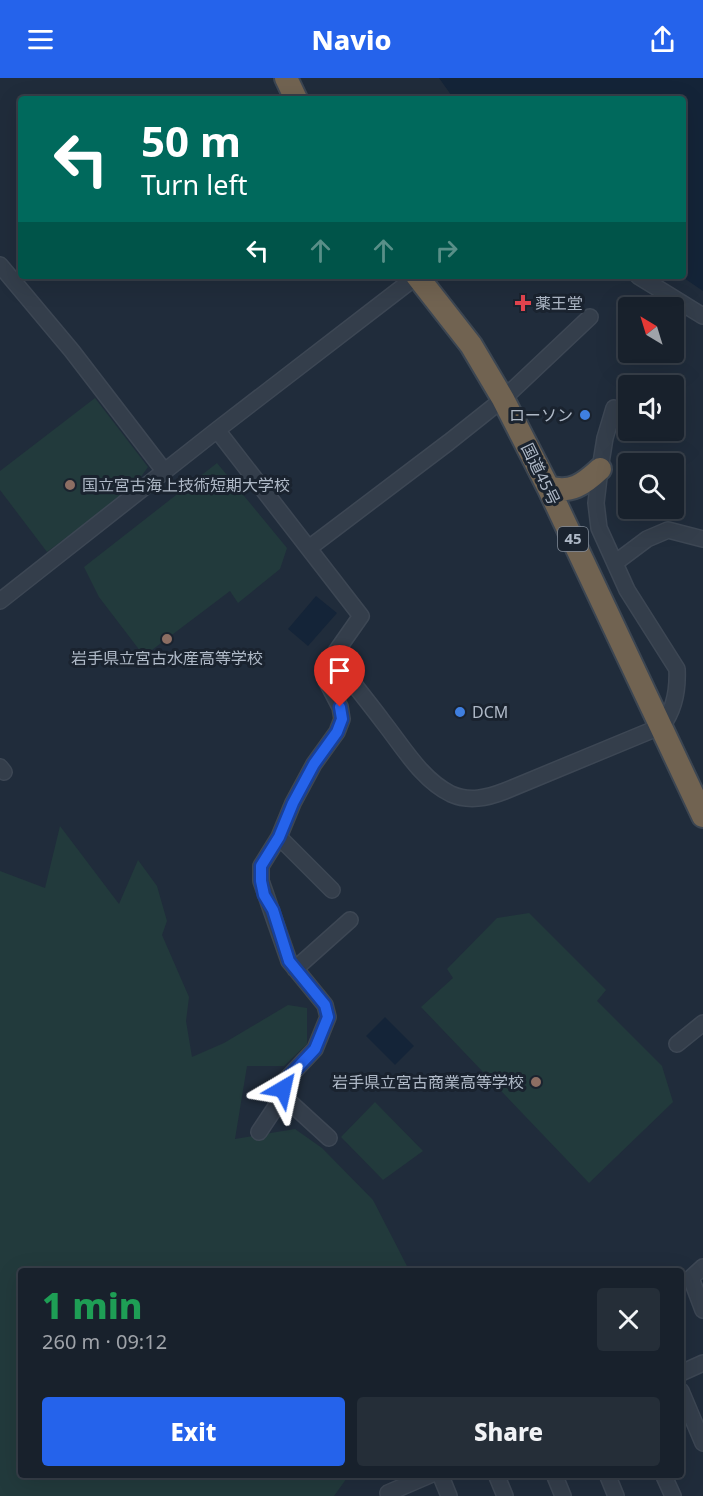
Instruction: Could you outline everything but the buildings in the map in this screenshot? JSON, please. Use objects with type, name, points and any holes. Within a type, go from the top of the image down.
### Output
[{"type":"highway","points":[[286,78],[295,96]]},
{"type":"highway","name":"国道45号","points":[[419,279],[471,345],[503,399],[548,487],[703,816]]},
{"type":"highway","points":[[548,487],[561,491],[575,487],[588,480],[600,469]]},
{"type":"street","points":[[0,265],[72,351],[165,472]]},
{"type":"street","points":[[0,602],[217,430],[413,279]]},
{"type":"street","points":[[643,279],[703,316]]},
{"type":"street","points":[[309,548],[503,399],[590,317]]},
{"type":"street","points":[[333,656],[411,758],[432,781],[451,794],[470,799],[505,792],[662,726],[672,708],[676,694],[677,669],[627,590],[599,528],[596,503],[600,469],[605,438],[614,408]]},
{"type":"street","points":[[217,430],[361,616],[326,669],[327,682],[340,707],[342,719],[337,732],[314,764],[279,837],[261,866],[264,895],[273,910],[282,944],[295,969],[325,1005],[328,1017],[315,1049],[285,1081],[283,1096],[259,1132]]},
{"type":"street","points":[[615,563],[647,539],[668,530],[703,540]]},
{"type":"street","points":[[279,837],[332,890]]},
{"type":"street","points":[[295,969],[350,920]]},
{"type":"street","points":[[677,1044],[703,1023]]},
{"type":"street","points":[[283,1096],[329,1138]]},
{"type":"street","points":[[703,1267],[691,1278],[703,1310]]},
{"type":"street","points":[[684,1372],[703,1363]]},
{"type":"street","points":[[684,1398],[703,1443]]},
{"type":"street","points":[[390,1496],[388,1493],[423,1478]]},
{"type":"street","points":[[442,1478],[449,1496]]},
{"type":"street","points":[[498,1478],[505,1496]]},
{"type":"street","points":[[556,1478],[564,1496]]},
{"type":"street","points":[[609,1478],[616,1496]]},
{"type":"street","points":[[665,1478],[673,1496]]},
{"type":"green space","name":"国立宮古海上技術短期大学校","points":[[95,398],[148,467],[132,489],[47,552],[0,490],[0,471]]},
{"type":"green space","points":[[217,463],[287,548],[280,569],[238,603],[230,591],[144,656],[99,597],[84,567]]},
{"type":"green space","points":[[60,826],[119,904],[138,860],[157,886],[167,921],[162,935],[189,997],[186,1021],[192,1057],[224,1043],[288,1005],[307,1008],[307,1044],[284,1066],[247,1066],[235,1139],[295,1129],[322,1148],[373,1200],[408,1268],[18,1268],[18,1478],[347,1478],[334,1496],[0,1496],[0,871],[45,888]]},
{"type":"green space","points":[[529,913],[606,990],[597,1001],[662,1066],[673,1102],[589,1183],[421,1007],[453,978],[447,969],[497,918]]},
{"type":"green space","points":[[375,1102],[423,1151],[383,1180],[341,1137]]},
{"type":"water","points":[[439,78],[703,78],[703,291],[685,279],[686,96],[452,96]]},
{"type":"water","points":[[316,596],[337,613],[308,646],[288,629]]},
{"type":"water","points":[[385,1017],[414,1046],[395,1065],[366,1036]]},
{"type":"place","name":"薬王堂","points":[[523,303]]},
{"type":"place","name":"ローソン","points":[[585,415]]},
{"type":"place","name":"国立宮古海上技術短期大学校","points":[[70,485]]},
{"type":"place","name":"岩手県立宮古水産高等学校","points":[[167,639]]},
{"type":"place","name":"DCM","points":[[460,712]]},
{"type":"place","name":"岩手県立宮古商業高等学校","points":[[536,1082]]},
{"type":"route","points":[[283,1089],[285,1081],[315,1049],[328,1017],[325,1005],[289,961],[273,910],[264,895],[261,866],[279,837],[293,803],[314,764],[337,732],[342,719],[340,707]]}]
